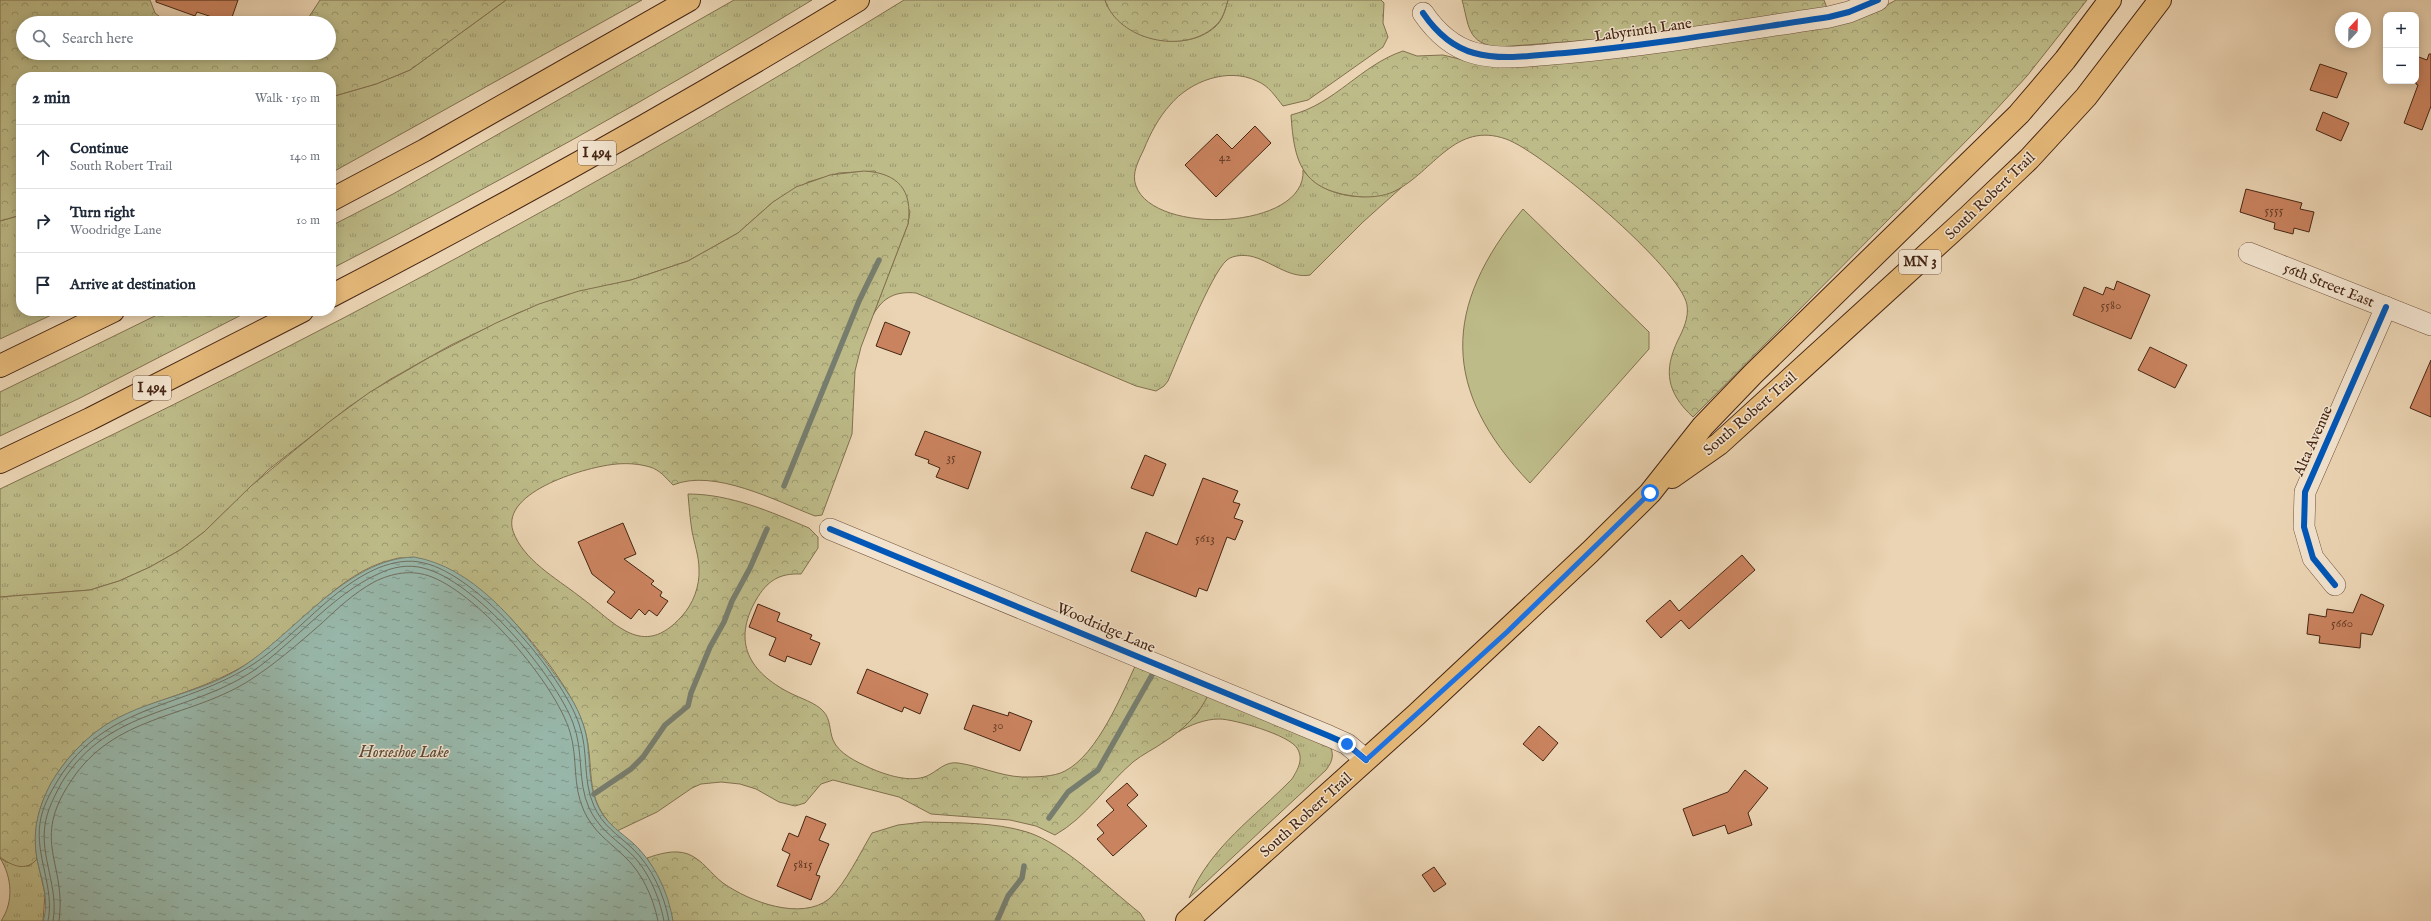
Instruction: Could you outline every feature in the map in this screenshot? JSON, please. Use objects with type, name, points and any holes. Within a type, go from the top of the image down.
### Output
[{"type":"main road","points":[[336,197],[425,150],[689,0]]},
{"type":"main road","name":"I 494","points":[[336,293],[489,213],[608,146],[858,0]]},
{"type":"main road","name":"South Robert Trail","points":[[1195,919],[1366,760],[1507,632],[1650,493],[1703,426],[1753,374],[2019,114],[2110,0]]},
{"type":"main road","name":"South Robert Trail","points":[[1650,493],[1719,444],[1985,202],[2029,159],[2086,97],[2160,0]]},
{"type":"main road","points":[[0,366],[103,316]]},
{"type":"main road","name":"I 494","points":[[0,462],[90,419],[292,316]]},
{"type":"street","name":"Labyrinth Lane","points":[[1423,13],[1440,33],[1459,48],[1482,55],[1517,56],[1618,47],[1829,17],[1849,12],[1878,0]]},
{"type":"street","name":"56th Street East","points":[[2249,253],[2431,325]]},
{"type":"street","name":"Alta Avenue","points":[[2335,585],[2313,558],[2304,528],[2305,492],[2386,307]]},
{"type":"street","name":"Woodridge Lane","points":[[830,529],[1329,736],[1347,744],[1366,760]]},
{"type":"green space","points":[[0,0],[150,0],[155,13],[159,16],[16,16],[16,60],[336,60],[336,16],[310,16],[320,0],[506,0],[410,70],[376,84],[336,96],[336,72],[16,72],[16,216],[0,221]]},
{"type":"green space","points":[[506,0],[642,0],[336,170],[336,96],[376,84],[410,70]]},
{"type":"green space","points":[[734,0],[812,0],[694,71],[574,139],[336,266],[336,223],[393,194]]},
{"type":"green space","points":[[904,0],[1105,0],[1113,14],[1124,25],[1138,33],[1154,39],[1170,41],[1186,40],[1202,35],[1215,27],[1222,18],[1228,0],[1381,0],[1384,3],[1383,23],[1388,37],[1383,47],[1308,100],[1283,106],[1272,92],[1261,83],[1246,77],[1234,75],[1210,79],[1188,89],[1170,105],[1155,126],[1138,162],[1134,176],[1136,186],[1149,202],[1170,213],[1198,219],[1228,219],[1257,215],[1281,205],[1298,190],[1303,170],[1312,180],[1323,187],[1335,193],[1349,196],[1377,196],[1402,187],[1363,222],[1310,275],[1287,272],[1250,256],[1235,256],[1229,258],[1220,268],[1212,281],[1168,381],[1164,386],[1156,391],[1136,386],[916,293],[902,293],[891,296],[881,304],[873,315],[908,224],[910,211],[875,171],[839,173],[808,182],[773,202],[738,233],[688,261],[631,280],[560,297],[518,313],[451,345],[389,380],[350,406],[268,470],[204,532],[180,550],[150,567],[119,581],[90,590],[0,597],[0,489],[231,376],[459,257],[683,132]]},
{"type":"green space","points":[[1105,0],[1228,0],[1222,18],[1214,27],[1201,36],[1186,40],[1169,41],[1153,39],[1137,34],[1123,25],[1112,14]]},
{"type":"green space","points":[[1462,0],[1824,0],[1827,8],[1617,38],[1499,47],[1480,42],[1475,37],[1468,25]]},
{"type":"green space","points":[[1896,0],[2087,0],[2027,76],[1980,127],[1693,417],[1684,408],[1673,390],[1669,372],[1673,351],[1682,332],[1687,315],[1687,305],[1679,288],[1637,240],[1608,213],[1549,165],[1524,148],[1506,139],[1488,135],[1473,137],[1459,142],[1446,151],[1422,172],[1395,191],[1380,196],[1364,197],[1336,192],[1322,187],[1311,179],[1298,159],[1292,131],[1291,115],[1307,110],[1335,94],[1374,65],[1403,51],[1417,56],[1443,55],[1480,64],[1871,14]]},
{"type":"green space","points":[[864,171],[886,175],[901,186],[908,202],[908,224],[861,347],[855,371],[852,434],[822,515],[815,516],[764,495],[726,483],[689,481],[673,485],[663,474],[654,468],[638,464],[621,464],[604,466],[568,476],[550,483],[533,493],[520,504],[513,517],[513,531],[524,551],[532,560],[617,626],[629,633],[641,636],[654,636],[668,629],[682,616],[689,606],[697,588],[699,564],[691,526],[688,494],[720,497],[750,505],[809,528],[818,537],[818,548],[801,574],[786,575],[774,580],[769,583],[760,593],[756,600],[749,615],[745,629],[745,642],[749,654],[755,665],[764,676],[790,693],[812,703],[826,714],[833,740],[839,749],[854,760],[870,768],[898,777],[913,779],[920,778],[927,776],[949,763],[966,764],[1006,775],[1022,777],[1050,776],[1061,773],[1077,763],[1098,737],[1108,722],[1137,662],[1209,693],[1196,715],[1184,727],[1160,745],[1133,762],[1087,810],[1066,828],[1055,835],[1036,826],[1010,820],[931,814],[899,797],[833,780],[821,784],[805,803],[795,806],[779,802],[756,789],[740,784],[721,782],[701,784],[692,788],[657,812],[617,831],[606,819],[599,808],[595,796],[592,785],[589,748],[580,715],[569,694],[537,649],[519,627],[500,608],[466,580],[436,568],[401,558],[372,567],[354,576],[319,603],[269,648],[253,660],[226,675],[199,687],[120,718],[96,733],[74,753],[54,779],[44,798],[36,827],[37,859],[28,865],[19,866],[9,863],[0,857],[0,597],[90,590],[119,581],[150,567],[180,550],[204,532],[251,486],[329,422],[370,392],[430,357],[496,323],[539,304],[579,291],[631,280],[688,261],[738,233],[773,202],[796,187],[830,175]]},
{"type":"green space","points":[[1523,209],[1649,332],[1649,349],[1530,483],[1501,449],[1480,415],[1467,381],[1463,348],[1466,314],[1477,280],[1496,245]]},
{"type":"green space","points":[[16,216],[16,316],[49,316],[0,339],[0,221]]},
{"type":"green space","points":[[155,316],[239,316],[80,398],[0,436],[0,392]]},
{"type":"green space","points":[[1209,693],[1328,743],[1332,750],[1332,757],[1326,770],[1189,898],[1198,880],[1221,848],[1292,779],[1298,768],[1300,760],[1297,748],[1284,738],[1261,729],[1236,722],[1219,719],[1208,720],[1178,732],[1197,714]]},
{"type":"green space","points":[[924,822],[1002,826],[1027,832],[1041,838],[1071,856],[1140,913],[1145,921],[673,921],[662,885],[647,858],[672,852],[688,854],[703,863],[723,883],[747,897],[790,909],[804,908],[818,905],[829,899],[847,876],[872,833],[898,825]]},
{"type":"green space","points":[[0,858],[6,862],[29,866],[37,859],[45,894],[43,921],[1,921],[8,906],[10,890],[7,873]]},
{"type":"water","name":"Horseshoe Lake","points":[[414,557],[435,563],[456,572],[475,585],[509,616],[561,682],[574,703],[583,724],[588,745],[592,789],[595,800],[603,815],[642,852],[648,860],[660,879],[668,900],[673,921],[43,921],[46,905],[43,882],[37,859],[35,839],[37,820],[51,783],[68,759],[81,745],[104,726],[136,709],[206,685],[239,669],[260,654],[322,601],[344,584],[366,570],[389,561]]},
{"type":"building","points":[[156,0],[238,0],[232,16],[209,16],[197,12],[195,16],[156,2]]},
{"type":"building","points":[[2429,54],[2431,54],[2431,106],[2422,130],[2404,123],[2418,85],[2416,84],[2419,84],[2419,57],[2427,60]]},
{"type":"building","points":[[2320,64],[2347,73],[2337,98],[2310,90]]},
{"type":"building","points":[[2323,112],[2349,123],[2341,141],[2316,130]]},
{"type":"building","points":[[1255,126],[1271,143],[1216,197],[1185,165],[1217,134],[1232,149]]},
{"type":"building","points":[[2246,189],[2302,203],[2300,209],[2314,212],[2309,232],[2294,228],[2293,234],[2274,229],[2275,223],[2240,212]]},
{"type":"building","points":[[2117,281],[2150,295],[2131,339],[2073,315],[2084,287],[2103,295],[2106,287],[2114,290]]},
{"type":"building","points":[[885,322],[910,332],[901,355],[876,346]]},
{"type":"building","points":[[2150,347],[2187,365],[2175,388],[2138,370]]},
{"type":"building","points":[[2431,360],[2431,417],[2410,408]]},
{"type":"building","points":[[925,431],[981,452],[968,489],[936,477],[940,468],[928,463],[929,460],[915,455]]},
{"type":"building","points":[[1145,455],[1166,464],[1153,496],[1131,488]]},
{"type":"building","points":[[1203,478],[1238,491],[1233,502],[1240,504],[1234,518],[1243,521],[1235,540],[1227,537],[1207,591],[1199,588],[1196,597],[1131,571],[1146,532],[1177,545]]},
{"type":"building","points":[[623,523],[636,554],[624,559],[654,581],[651,584],[662,592],[660,596],[668,601],[657,616],[649,610],[645,615],[639,609],[631,619],[607,602],[615,592],[592,574],[578,542]]},
{"type":"building","points":[[1742,555],[1755,570],[1689,629],[1681,620],[1661,638],[1646,621],[1670,600],[1679,611]]},
{"type":"building","points":[[2361,594],[2384,605],[2372,635],[2361,633],[2360,648],[2319,643],[2320,636],[2307,634],[2309,614],[2326,617],[2327,609],[2353,613]]},
{"type":"building","points":[[758,604],[780,613],[777,621],[812,635],[810,639],[820,643],[811,665],[787,656],[785,662],[769,655],[776,638],[749,627]]},
{"type":"building","points":[[867,669],[928,694],[920,714],[904,707],[902,712],[857,693]]},
{"type":"building","points":[[973,705],[1008,716],[1009,712],[1032,721],[1020,751],[964,729]]},
{"type":"building","points":[[1539,726],[1558,743],[1543,761],[1523,744]]},
{"type":"building","points":[[1745,770],[1768,788],[1748,813],[1752,825],[1728,834],[1725,825],[1693,836],[1683,809],[1728,792]]},
{"type":"building","points":[[1127,783],[1138,795],[1127,805],[1147,826],[1113,856],[1097,839],[1104,833],[1097,825],[1114,810],[1106,801]]},
{"type":"building","points":[[806,816],[826,824],[819,840],[829,844],[816,875],[820,876],[811,900],[777,886],[790,854],[782,850],[789,833],[798,837]]},
{"type":"building","points":[[1434,867],[1446,884],[1434,892],[1422,875]]},
{"type":"waterway","points":[[784,486],[859,301],[879,260]]},
{"type":"waterway","points":[[594,794],[631,769],[643,757],[665,725],[688,706],[691,693],[710,647],[724,622],[732,601],[750,568],[767,529]]},
{"type":"waterway","points":[[1049,818],[1068,792],[1098,770],[1152,675]]},
{"type":"waterway","points":[[997,921],[1008,896],[1022,878],[1024,866]]},
{"type":"cycle path","points":[[1423,13],[1445,38],[1459,47],[1474,53],[1496,57],[1519,57],[1631,46],[1829,17],[1849,12],[1878,0]]},
{"type":"cycle path","points":[[2335,585],[2313,558],[2304,527],[2305,492],[2386,307]]},
{"type":"cycle path","points":[[830,529],[1329,736],[1347,744],[1366,760]]},
{"type":"route","points":[[1347,744],[1366,760],[1507,632],[1650,493]]}]
